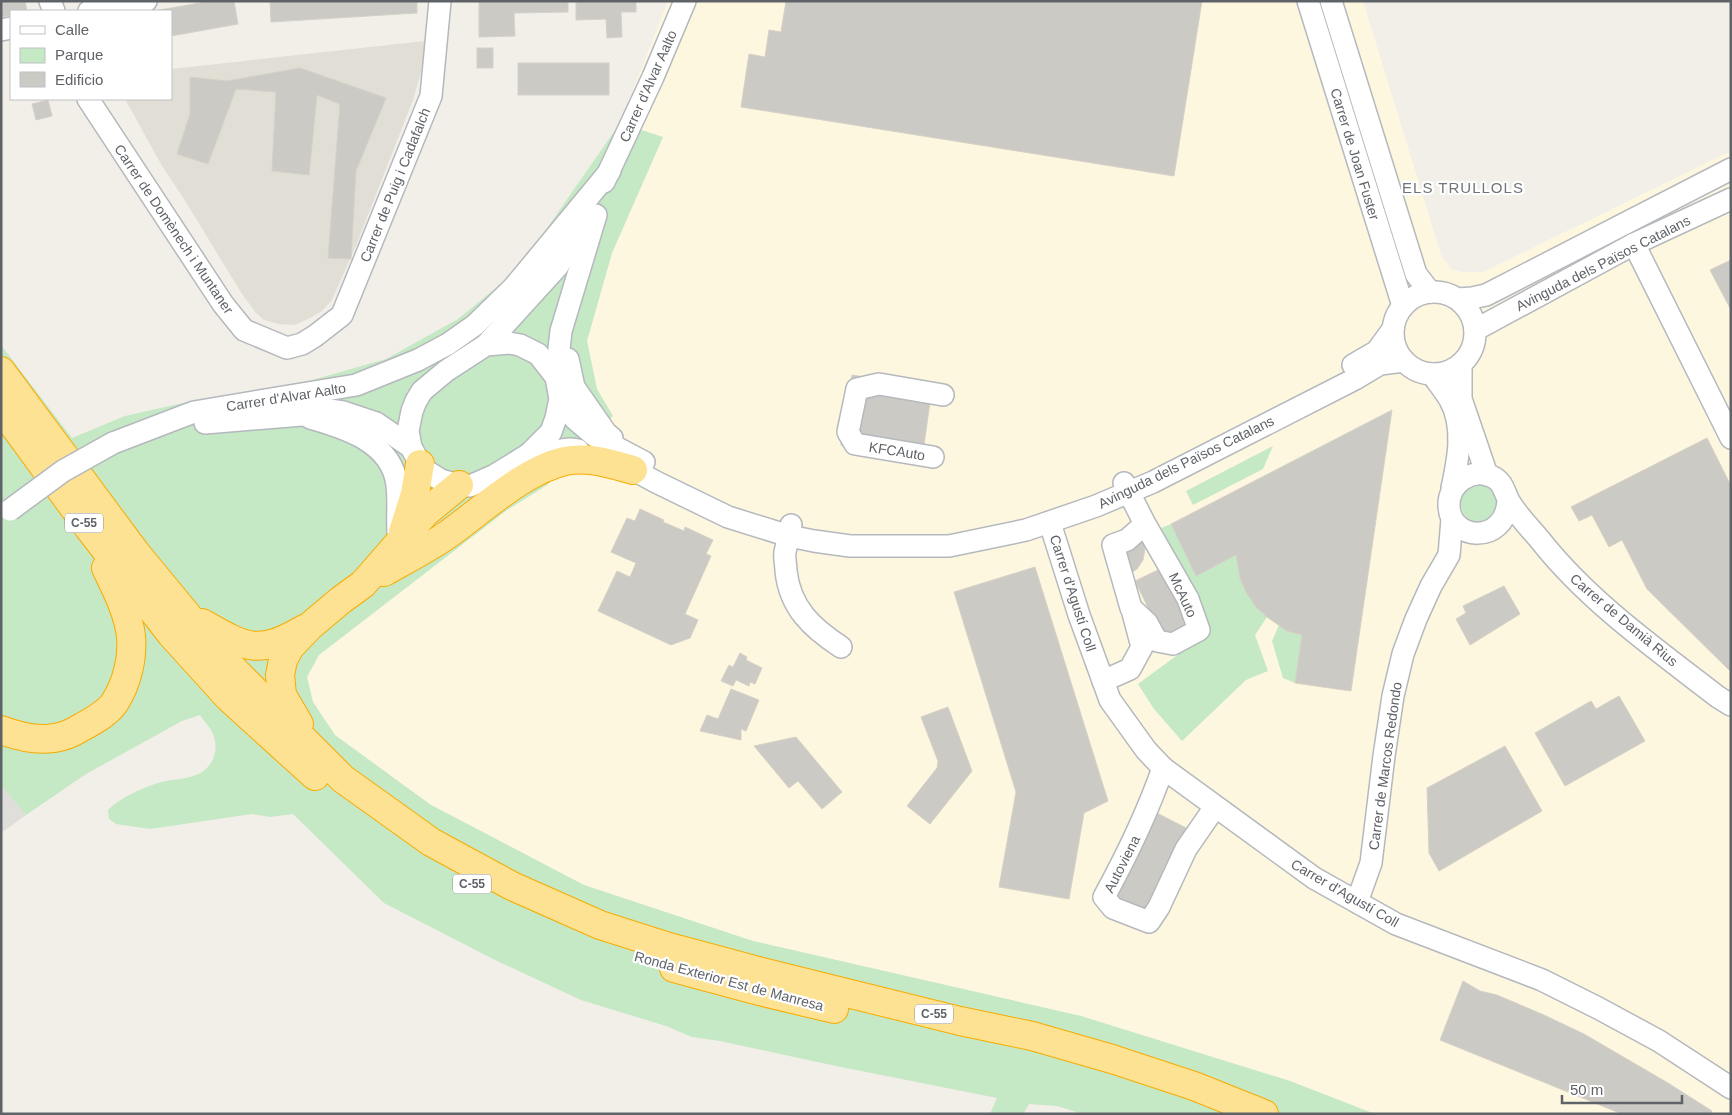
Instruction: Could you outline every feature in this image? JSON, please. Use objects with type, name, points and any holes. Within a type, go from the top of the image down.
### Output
[{"type":"highway","name":"C-55","points":[[1,371],[136,553],[184,612]]},
{"type":"highway","name":"Ronda Exterior Est de Manresa","points":[[1,408],[88,527],[171,634],[229,698],[334,793],[426,858],[505,903],[594,941],[666,966],[759,991],[1029,1055],[1106,1076],[1213,1114]]},
{"type":"highway","points":[[398,545],[415,494],[416,455]]},
{"type":"highway","points":[[313,749],[282,695],[280,675],[282,660],[310,626],[363,584],[445,537],[502,494],[543,468],[567,460],[590,459],[630,462]]},
{"type":"highway","points":[[363,584],[425,513],[459,485]]},
{"type":"highway","points":[[1,730],[16,736],[37,738],[54,738],[73,732],[102,715],[115,703],[124,683],[131,662],[131,635],[122,604],[88,527]]},
{"type":"highway","points":[[184,612],[239,644],[258,647],[274,644],[310,626]]},
{"type":"highway","name":"Ronda Exterior Est de Manresa","points":[[184,612],[236,672],[344,779],[431,842],[512,886],[600,925],[669,947],[753,970],[960,1021],[1032,1036],[1112,1059],[1194,1086],[1264,1114]]},
{"type":"street","points":[[95,10],[146,1]]},
{"type":"street","name":"Carrer de Puig i Cadafalch","points":[[302,344],[342,315],[388,203],[431,96],[440,1]]},
{"type":"street","name":"Carrer d'Alvar Aalto","points":[[486,345],[558,266],[610,171],[651,82],[685,1]]},
{"type":"street","name":"Carrer de Joan Fuster","points":[[1308,1],[1403,306]]},
{"type":"street","name":"Carrer de Joan Fuster","points":[[1331,1],[1413,266],[1416,274],[1430,292]]},
{"type":"street","name":"Carrer de Domènech i Muntaner","points":[[89,100],[217,297],[244,330],[287,348],[302,344]]},
{"type":"street","name":"Avinguda dels Països Catalans","points":[[1458,299],[1486,294],[1731,169]]},
{"type":"street","name":"Carrer d'Alvar Aalto","points":[[556,377],[561,331],[610,171]]},
{"type":"street","name":"Carrer d'Alvar Aalto","points":[[4,515],[63,471],[113,443],[194,412],[356,385],[418,360],[448,344],[474,324],[514,287],[610,171]]},
{"type":"street","name":"Avinguda dels Països Catalans","points":[[1474,324],[1634,244],[1731,199]]},
{"type":"street","points":[[1634,244],[1731,438]]},
{"type":"street","points":[[1474,324],[1465,305],[1458,299],[1444,293],[1430,292],[1412,298],[1403,306],[1396,317],[1393,330],[1395,346],[1404,361],[1417,370],[1432,374],[1448,372],[1461,364],[1472,349],[1478,305],[1486,294]]},
{"type":"street","points":[[568,307],[568,353],[574,387],[606,433],[630,462]]},
{"type":"street","name":"Avinguda dels Països Catalans","points":[[529,454],[570,449],[603,454],[630,462],[728,517],[790,530],[874,536],[948,535],[978,531],[1044,513],[1092,496],[1126,488],[1376,352],[1393,330]]},
{"type":"street","points":[[509,343],[520,345],[538,354],[556,377],[560,399],[556,418],[550,432],[529,454],[479,483],[470,486],[459,485],[441,480],[428,472],[416,455],[408,431],[414,406],[422,391],[486,345],[509,343]]},
{"type":"street","name":"Avinguda dels Països Catalans","points":[[790,530],[814,541],[850,546],[937,547],[988,539],[1050,523],[1355,379],[1380,364],[1404,361]]},
{"type":"street","points":[[1461,364],[1461,399],[1487,475]]},
{"type":"street","points":[[356,385],[446,372]]},
{"type":"street","points":[[1432,374],[1451,402],[1458,424],[1459,456],[1448,506],[1452,519],[1466,531],[1482,534],[1495,529],[1502,523],[1508,511],[1508,500],[1503,486],[1495,479],[1487,475],[1475,474],[1463,478],[1452,488]]},
{"type":"street","name":"KFCAuto","points":[[933,457],[855,444],[848,432],[857,390],[879,384],[943,395]]},
{"type":"street","points":[[560,399],[575,419],[630,462]]},
{"type":"street","name":"Carrer d'Alvar Aalto","points":[[150,429],[302,415],[322,409],[343,412],[376,423],[416,455]]},
{"type":"street","points":[[302,415],[335,425],[358,435],[376,448],[391,465],[397,483],[398,545]]},
{"type":"street","name":"McAuto","points":[[1126,488],[1188,600],[1199,630],[1173,644],[1157,641],[1147,623],[1131,608],[1113,545],[1127,540],[1145,524]]},
{"type":"street","name":"Carrer de Damià Rius","points":[[1508,500],[1548,551],[1570,575],[1615,616],[1727,697]]},
{"type":"street","name":"Carrer de Marcos Redondo","points":[[1357,902],[1371,863],[1393,696],[1403,654],[1431,586],[1449,555],[1452,519]]},
{"type":"street","name":"Carrer d'Agustí Coll","points":[[1050,523],[1079,615],[1110,700],[1146,750],[1163,768],[1301,870],[1396,924],[1542,980],[1659,1040],[1731,1088]]},
{"type":"street","points":[[790,530],[785,560],[788,583],[794,602],[810,625],[841,647]]},
{"type":"street","points":[[1103,681],[1130,669],[1142,647],[1131,608]]},
{"type":"street","name":"Autoviena","points":[[1163,768],[1150,806],[1133,843],[1104,897],[1113,908],[1150,922],[1186,849],[1215,807]]},
{"type":"shaded area","points":[[668,1],[1363,1],[1441,255],[1451,269],[1462,272],[1483,272],[1731,151],[1731,1114],[1375,1114],[1290,1081],[1081,1016],[753,941],[584,885],[431,805],[335,736],[313,702],[307,676],[319,655],[507,510],[547,485],[613,416],[597,389],[587,341],[612,253],[663,137],[620,123]]},
{"type":"shaded area","points":[[425,41],[421,72],[413,100],[357,243],[332,300],[322,311],[295,325],[278,324],[264,320],[256,313],[242,294],[162,166],[126,100],[172,100],[172,69]]},
{"type":"shaded area","points":[[1,785],[26,815],[1,833]]},
{"type":"green space","points":[[620,123],[663,137],[612,253],[587,341],[597,389],[613,416],[547,485],[507,510],[319,655],[307,677],[313,702],[335,735],[431,805],[584,885],[753,941],[1081,1016],[1290,1081],[1375,1114],[1083,1114],[1057,1106],[1029,1104],[1023,1114],[990,1114],[997,1098],[720,1041],[692,1037],[666,1026],[581,1000],[495,960],[384,903],[293,814],[270,817],[252,814],[150,829],[116,824],[109,819],[108,810],[131,794],[158,783],[191,777],[207,768],[214,757],[215,744],[211,730],[200,715],[182,721],[86,774],[26,815],[1,785],[1,345],[72,438],[125,416],[192,401],[309,381],[386,359],[458,319],[518,270]]},
{"type":"green space","points":[[1273,446],[1263,469],[1193,505],[1186,491]]},
{"type":"green space","points":[[1483,482],[1499,495],[1495,515],[1487,520],[1472,520],[1463,512],[1461,498],[1464,489]]},
{"type":"green space","points":[[1171,524],[1196,576],[1236,555],[1239,573],[1246,589],[1267,617],[1255,635],[1268,671],[1246,680],[1182,741],[1154,709],[1138,684],[1210,631],[1159,529]]},
{"type":"green space","points":[[1279,625],[1287,631],[1302,635],[1295,683],[1283,678],[1272,641]]},
{"type":"building","points":[[1,1],[25,1],[27,10],[10,10],[10,15],[1,17]]},
{"type":"building","points":[[211,1],[234,1],[238,24],[172,36],[172,10],[160,10]]},
{"type":"building","points":[[270,1],[417,1],[417,13],[271,22]]},
{"type":"building","points":[[479,1],[568,1],[568,12],[514,13],[515,36],[479,37]]},
{"type":"building","points":[[576,1],[636,1],[636,12],[621,12],[622,37],[607,38],[606,19],[576,20]]},
{"type":"building","points":[[786,1],[1202,1],[1174,176],[741,107],[749,54],[765,57],[769,30],[781,32]]},
{"type":"building","points":[[477,48],[493,48],[493,68],[477,68]]},
{"type":"building","points":[[518,63],[609,63],[609,95],[518,95]]},
{"type":"building","points":[[300,68],[386,98],[356,171],[351,259],[328,258],[340,104],[317,95],[309,175],[272,171],[276,92],[236,89],[208,164],[177,154],[190,114],[190,77],[227,81]]},
{"type":"building","points":[[48,100],[52,116],[36,120],[32,104]]},
{"type":"building","points":[[1731,260],[1731,310],[1710,270]]},
{"type":"building","points":[[852,375],[932,388],[922,459],[841,445]]},
{"type":"building","points":[[1392,410],[1351,691],[1295,683],[1302,635],[1287,631],[1256,607],[1246,592],[1240,578],[1236,555],[1196,576],[1171,524]]},
{"type":"building","points":[[1707,438],[1731,486],[1731,669],[1729,670],[1647,589],[1622,540],[1609,547],[1592,515],[1579,521],[1571,507]]},
{"type":"building","points":[[640,509],[684,531],[685,527],[713,540],[706,554],[711,556],[685,614],[698,620],[690,638],[671,645],[598,611],[617,571],[630,577],[636,563],[611,552],[627,518],[635,521]]},
{"type":"building","points":[[1143,539],[1145,549],[1143,560],[1137,569],[1128,575],[1118,549]]},
{"type":"building","points":[[1035,567],[1108,801],[1084,813],[1069,899],[999,887],[1016,792],[954,592]]},
{"type":"building","points":[[1162,568],[1191,626],[1164,640],[1135,581]]},
{"type":"building","points":[[1504,586],[1520,614],[1470,645],[1456,619],[1466,613],[1463,606]]},
{"type":"building","points":[[740,653],[747,657],[746,660],[762,668],[755,684],[750,682],[749,686],[736,680],[733,686],[721,681],[729,665],[733,667]]},
{"type":"building","points":[[731,689],[759,700],[746,731],[741,729],[741,740],[700,731],[707,715],[718,719]]},
{"type":"building","points":[[1619,696],[1645,741],[1565,786],[1535,733],[1591,701],[1596,709]]},
{"type":"building","points":[[948,707],[972,771],[930,824],[907,806],[937,768],[938,761],[921,717]]},
{"type":"building","points":[[796,737],[842,792],[822,809],[798,781],[789,788],[754,746]]},
{"type":"building","points":[[1505,746],[1542,811],[1439,871],[1429,853],[1427,788]]},
{"type":"building","points":[[1153,811],[1192,831],[1148,917],[1109,898]]},
{"type":"building","points":[[1463,981],[1480,991],[1497,995],[1584,1034],[1712,1111],[1710,1114],[1622,1114],[1440,1040]]},
{"type":"district","name":"ELS TRULLOLS","points":[[1463,187]]}]
